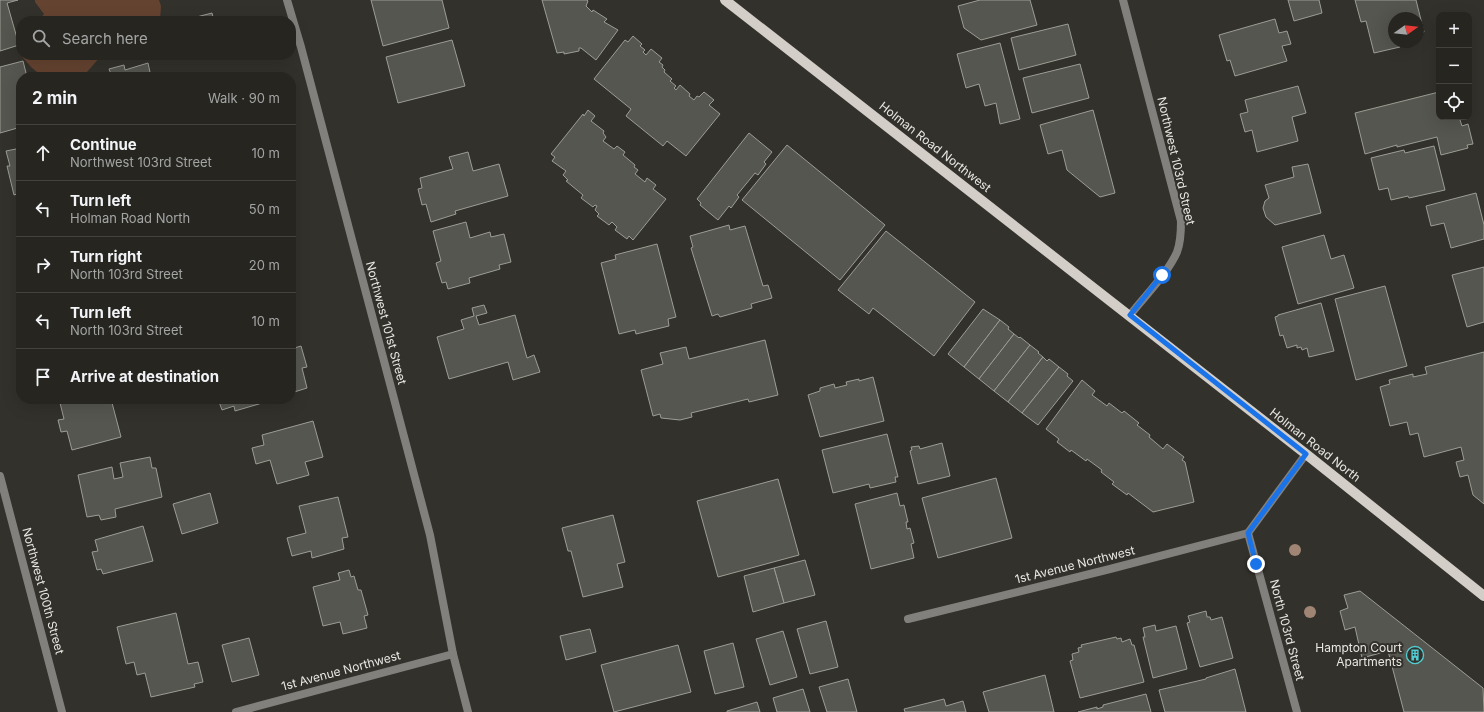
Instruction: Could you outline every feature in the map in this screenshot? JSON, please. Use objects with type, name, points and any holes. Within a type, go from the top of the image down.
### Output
[{"type":"main road","name":"Holman Road Northwest","points":[[725,0],[1130,315]]},
{"type":"main road","name":"Holman Road North","points":[[1130,315],[1484,596]]},
{"type":"street","name":"Northwest 101st Street","points":[[287,0],[292,16]]},
{"type":"street","name":"Northwest 103rd Street","points":[[1123,0],[1181,221],[1181,233],[1177,252],[1170,264],[1130,315]]},
{"type":"street","name":"Northwest 101st Street","points":[[296,30],[430,535],[453,654],[468,712]]},
{"type":"street","points":[[1248,533],[1306,454]]},
{"type":"street","name":"Northwest 100th Street","points":[[0,476],[62,712]]},
{"type":"street","name":"1st Avenue Northwest","points":[[908,619],[1248,533]]},
{"type":"street","name":"North 103rd Street","points":[[1248,533],[1297,712]]},
{"type":"street","name":"1st Avenue Northwest","points":[[236,712],[453,654]]},
{"type":"shaded area","points":[[35,0],[159,0],[161,6],[160,16],[42,16],[44,14]]},
{"type":"shaded area","points":[[25,60],[97,60],[87,72],[37,72]]},
{"type":"building","points":[[0,0],[18,0],[7,3],[16,34],[16,46],[0,51]]},
{"type":"building","points":[[371,0],[442,0],[449,28],[383,46]]},
{"type":"building","points":[[542,0],[587,0],[586,6],[592,12],[593,10],[607,19],[604,22],[618,30],[596,60],[581,48],[579,48],[579,51],[564,54],[564,52],[557,53]]},
{"type":"building","points":[[980,0],[1030,0],[1037,25],[981,40],[964,28],[958,6]]},
{"type":"building","points":[[1288,0],[1319,0],[1322,13],[1294,21]]},
{"type":"building","points":[[1355,0],[1416,0],[1419,12],[1388,12],[1388,48],[1396,48],[1374,53],[1366,21],[1361,22]]},
{"type":"building","points":[[212,13],[213,16],[200,16]]},
{"type":"building","points":[[1275,19],[1279,33],[1287,31],[1291,44],[1282,46],[1287,61],[1235,76],[1230,60],[1227,61],[1219,35]]},
{"type":"building","points":[[1068,24],[1076,55],[1019,70],[1011,38]]},
{"type":"building","points":[[633,36],[642,44],[640,46],[645,50],[643,52],[646,55],[651,49],[662,58],[659,62],[663,65],[662,67],[665,70],[664,72],[672,79],[670,81],[676,86],[674,88],[676,90],[680,85],[694,100],[697,96],[699,97],[704,92],[714,100],[709,105],[720,114],[686,156],[667,141],[663,146],[626,116],[631,109],[594,79],[625,40],[628,42]]},
{"type":"building","points":[[452,40],[465,86],[398,103],[386,57]]},
{"type":"building","points":[[1000,43],[1020,119],[1000,124],[996,103],[985,106],[979,84],[966,88],[957,54]]},
{"type":"building","points":[[23,61],[26,72],[16,72],[16,128],[0,133],[0,67]]},
{"type":"building","points":[[148,63],[150,72],[110,72],[109,69],[124,65],[125,70]]},
{"type":"building","points":[[1080,64],[1089,98],[1032,113],[1023,78]]},
{"type":"building","points":[[1298,86],[1306,113],[1292,117],[1298,141],[1257,152],[1252,130],[1245,132],[1240,114],[1248,112],[1245,100]]},
{"type":"building","points":[[1436,93],[1436,120],[1460,120],[1462,126],[1468,124],[1473,144],[1467,145],[1468,148],[1441,155],[1437,137],[1397,147],[1397,145],[1365,154],[1355,113]]},
{"type":"building","points":[[588,110],[595,116],[591,121],[604,131],[603,133],[606,137],[603,141],[614,149],[617,146],[625,152],[623,155],[635,165],[634,167],[638,170],[635,174],[645,182],[647,178],[656,185],[653,189],[666,199],[633,240],[629,236],[627,239],[615,230],[617,227],[612,222],[609,225],[597,216],[599,214],[595,210],[597,206],[595,205],[593,207],[581,198],[583,195],[566,181],[568,180],[563,175],[566,171],[552,161],[555,157],[551,154],[583,114],[584,116]]},
{"type":"building","points":[[1093,110],[1115,193],[1100,197],[1067,170],[1062,150],[1048,154],[1040,125]]},
{"type":"building","points":[[749,133],[772,152],[764,162],[766,164],[758,175],[755,173],[737,195],[739,197],[731,208],[729,206],[718,220],[700,205],[701,203],[697,199]]},
{"type":"building","points":[[787,145],[885,225],[840,280],[742,200]]},
{"type":"building","points":[[1434,146],[1445,190],[1409,198],[1408,196],[1391,200],[1388,188],[1379,190],[1371,158],[1404,150],[1405,153]]},
{"type":"building","points":[[16,149],[16,194],[14,195],[7,166],[10,166],[6,151]]},
{"type":"building","points":[[468,152],[473,171],[499,164],[508,196],[455,211],[456,214],[431,222],[426,204],[422,205],[418,189],[422,188],[420,178],[453,169],[449,157]]},
{"type":"building","points":[[1308,164],[1321,213],[1275,225],[1266,217],[1263,208],[1265,201],[1269,198],[1265,185],[1294,177],[1292,167]]},
{"type":"building","points":[[1476,193],[1484,225],[1484,239],[1451,248],[1444,223],[1431,226],[1426,206]]},
{"type":"building","points":[[466,222],[470,238],[490,232],[491,237],[504,234],[511,262],[499,265],[500,269],[469,278],[470,283],[448,289],[446,282],[442,283],[436,263],[441,261],[433,231]]},
{"type":"building","points":[[729,225],[730,230],[745,226],[763,286],[768,285],[772,298],[751,304],[752,308],[720,317],[718,314],[712,316],[691,248],[693,247],[690,236]]},
{"type":"building","points":[[886,231],[975,302],[934,356],[873,308],[869,314],[838,290]]},
{"type":"building","points":[[1324,235],[1331,259],[1344,255],[1354,288],[1298,304],[1282,247]]},
{"type":"building","points":[[657,244],[676,317],[668,319],[669,326],[636,334],[635,330],[619,334],[601,263],[616,259],[615,255]]},
{"type":"building","points":[[1484,267],[1484,322],[1467,327],[1452,275]]},
{"type":"building","points":[[1385,286],[1407,366],[1356,380],[1335,299]]},
{"type":"building","points":[[1321,303],[1334,351],[1309,357],[1307,348],[1302,350],[1301,347],[1297,348],[1297,345],[1287,348],[1283,335],[1280,336],[1275,317]]},
{"type":"building","points":[[484,305],[487,313],[476,316],[479,325],[515,315],[527,358],[534,355],[540,372],[513,380],[508,362],[449,379],[437,337],[464,329],[461,320],[474,316],[472,308]]},
{"type":"building","points":[[983,309],[1000,320],[964,367],[948,354]]},
{"type":"building","points":[[1000,320],[1009,327],[1008,329],[1014,334],[979,379],[964,367]]},
{"type":"building","points":[[1014,334],[1030,345],[994,391],[979,379]]},
{"type":"building","points":[[765,340],[778,395],[749,402],[748,399],[691,413],[692,417],[680,420],[661,418],[660,414],[653,416],[641,370],[663,364],[660,353],[686,347],[689,359]]},
{"type":"building","points":[[1030,345],[1043,357],[1008,402],[994,391]]},
{"type":"building","points":[[301,346],[307,367],[302,368],[307,388],[296,391],[296,348]]},
{"type":"building","points":[[1484,352],[1484,504],[1473,495],[1468,475],[1460,477],[1456,462],[1464,460],[1461,447],[1424,457],[1418,433],[1410,435],[1407,422],[1390,426],[1380,387],[1390,384],[1389,380],[1413,374],[1413,377],[1427,374],[1425,367]]},
{"type":"building","points":[[1043,357],[1047,361],[1049,359],[1059,367],[1022,413],[1008,402]]},
{"type":"building","points":[[1059,367],[1068,374],[1067,376],[1073,381],[1038,425],[1022,413]]},
{"type":"building","points":[[873,377],[884,421],[820,437],[808,395],[820,391],[820,388],[834,384],[835,388],[847,385],[846,382],[859,379],[859,381]]},
{"type":"building","points":[[1082,380],[1095,391],[1092,395],[1107,406],[1109,403],[1122,413],[1124,411],[1139,423],[1137,425],[1150,435],[1149,437],[1163,449],[1167,444],[1184,457],[1182,460],[1185,462],[1194,502],[1153,512],[1128,493],[1127,495],[1112,484],[1114,482],[1101,472],[1102,470],[1087,459],[1086,461],[1071,450],[1070,452],[1057,442],[1059,439],[1046,429]]},
{"type":"building","points":[[60,404],[112,404],[121,437],[72,450],[67,431],[61,432],[58,420],[64,419]]},
{"type":"building","points":[[220,404],[259,404],[235,411],[234,406],[222,410]]},
{"type":"building","points":[[313,421],[323,457],[305,462],[309,475],[277,484],[270,460],[256,464],[252,448],[264,445],[262,435]]},
{"type":"building","points":[[887,434],[898,477],[895,477],[896,482],[870,488],[869,484],[833,493],[822,450]]},
{"type":"building","points":[[942,443],[950,476],[918,484],[910,451],[912,450],[911,447],[919,446],[920,449]]},
{"type":"building","points":[[150,457],[152,468],[156,468],[162,497],[115,509],[116,517],[101,520],[99,515],[87,517],[78,475],[112,467],[114,479],[123,477],[120,463]]},
{"type":"building","points":[[996,478],[1012,538],[938,558],[922,498]]},
{"type":"building","points":[[778,479],[799,555],[718,577],[697,501]]},
{"type":"building","points":[[210,493],[218,523],[182,534],[173,504]]},
{"type":"building","points":[[897,493],[900,506],[904,505],[908,522],[906,522],[907,529],[910,528],[914,543],[911,544],[914,558],[871,569],[855,504]]},
{"type":"building","points":[[338,497],[348,537],[342,538],[344,549],[312,558],[311,551],[292,556],[287,538],[306,533],[299,506]]},
{"type":"building","points":[[613,515],[625,562],[617,564],[623,587],[583,597],[571,551],[568,551],[562,528]]},
{"type":"building","points":[[143,526],[153,561],[103,574],[101,569],[97,570],[92,552],[98,551],[95,540]]},
{"type":"building","points":[[805,560],[815,595],[784,603],[774,568]]},
{"type":"building","points":[[774,568],[784,603],[753,612],[744,576]]},
{"type":"building","points":[[349,570],[351,577],[354,576],[358,590],[361,590],[368,615],[364,616],[367,628],[343,634],[340,622],[323,626],[313,587],[340,580],[338,573]]},
{"type":"building","name":"Hampton Court Apartments","points":[[1360,591],[1483,688],[1484,712],[1404,712],[1388,651],[1362,658],[1355,627],[1345,630],[1340,611],[1348,608],[1344,595]]},
{"type":"building","points":[[1206,611],[1207,617],[1210,617],[1211,620],[1222,617],[1233,658],[1200,667],[1187,623],[1190,622],[1188,616]]},
{"type":"building","points":[[176,613],[188,664],[198,662],[203,682],[194,684],[195,687],[151,697],[145,673],[137,675],[134,662],[126,664],[117,627]]},
{"type":"building","points":[[826,621],[838,667],[810,674],[797,629]]},
{"type":"building","points":[[1155,625],[1156,631],[1176,626],[1187,669],[1153,678],[1143,637],[1145,637],[1143,628]]},
{"type":"building","points":[[590,629],[596,652],[566,660],[560,636]]},
{"type":"building","points":[[783,631],[797,677],[770,685],[756,639]]},
{"type":"building","points":[[1116,637],[1117,639],[1121,638],[1122,642],[1130,639],[1132,645],[1134,645],[1144,682],[1080,698],[1070,661],[1073,660],[1072,654],[1079,652],[1078,648],[1082,647],[1081,645]]},
{"type":"building","points":[[249,638],[259,675],[232,682],[222,645]]},
{"type":"building","points":[[733,643],[744,687],[715,694],[704,651]]},
{"type":"building","points":[[678,645],[691,692],[614,712],[601,665]]},
{"type":"building","points":[[1235,669],[1246,712],[1165,712],[1159,690],[1206,679]]},
{"type":"building","points":[[1045,675],[1054,712],[989,712],[983,692]]},
{"type":"building","points":[[848,679],[857,712],[827,712],[819,687]]},
{"type":"building","points":[[803,689],[810,712],[777,712],[773,698]]},
{"type":"building","points":[[1146,694],[1151,712],[1078,712],[1097,707],[1097,709],[1103,707],[1103,705]]},
{"type":"building","points":[[944,699],[946,706],[963,701],[966,712],[905,712],[904,709]]},
{"type":"building","points":[[757,702],[760,712],[727,712],[727,711]]},
{"type":"place","name":"Hampton Court Apartments","points":[[1415,655]]},
{"type":"route","points":[[1162,275],[1130,315],[1306,454],[1248,533],[1256,564]]}]
